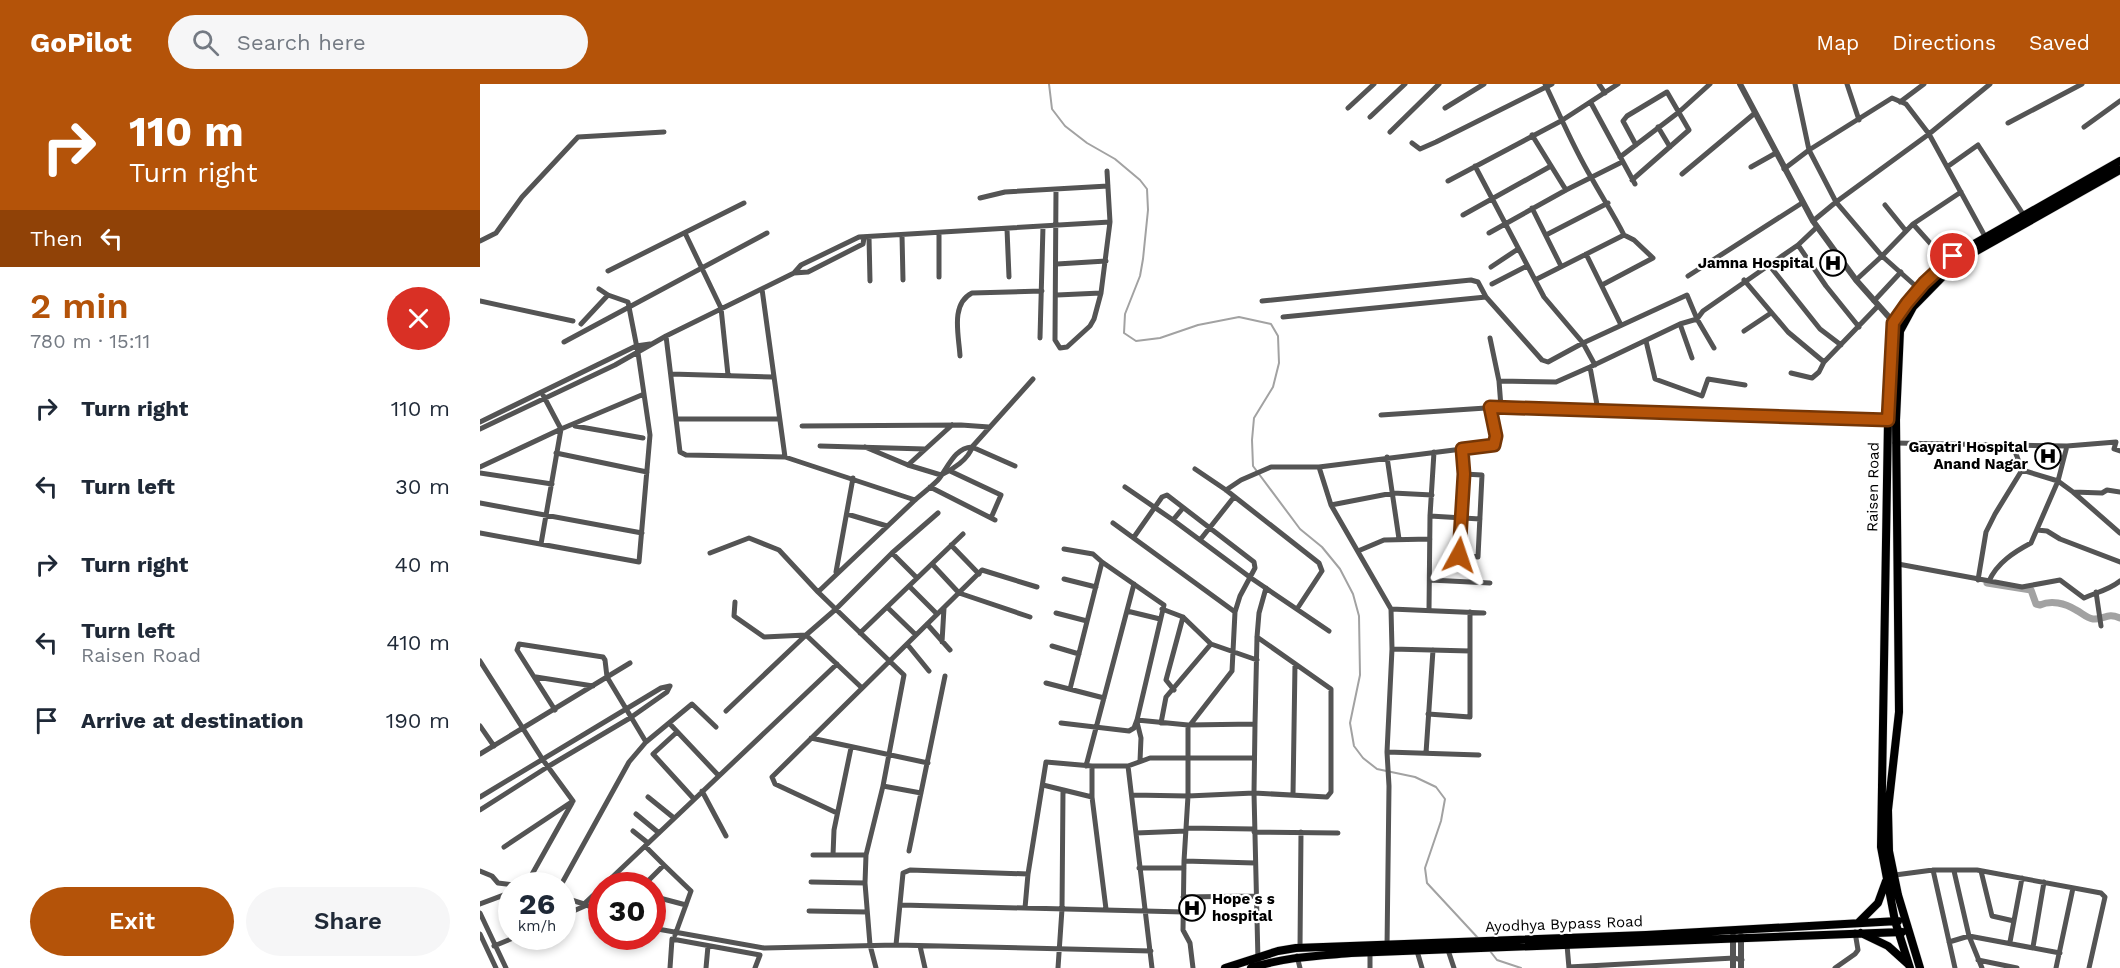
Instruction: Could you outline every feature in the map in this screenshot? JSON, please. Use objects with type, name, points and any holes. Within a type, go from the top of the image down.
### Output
[{"type":"main road","name":"Raisen Road","points":[[2026,219],[2120,161]]},
{"type":"main road","name":"Raisen Road","points":[[1920,968],[1905,920],[1889,851],[1888,810],[1899,716],[1896,443],[1892,420],[1893,323],[1919,289],[1953,256],[2120,170]]},
{"type":"main road","name":"Raisen Road","points":[[1909,967],[1895,921],[1881,846],[1887,443],[1892,420],[1901,329],[1913,307],[1930,288],[1957,262],[1987,240]]},
{"type":"main road","points":[[1882,715],[1899,716]]},
{"type":"main road","points":[[1887,879],[1878,903],[1857,929],[1888,946],[1909,967]]},
{"type":"main road","name":"Ayodhya Bypass Road","points":[[1857,929],[1905,920]]},
{"type":"main road","name":"Ayodhya Bypass Road","points":[[1225,968],[1258,961],[1278,951],[1462,946],[1857,929],[1909,932]]},
{"type":"main road","name":"Ayodhya Bypass Road","points":[[1505,943],[1567,945],[1736,934]]},
{"type":"main road","name":"Ayodhya Bypass Road","points":[[1388,948],[1417,951],[1448,950],[1462,946]]},
{"type":"main road","name":"Ayodhya Bypass Road","points":[[1251,968],[1258,961]]},
{"type":"street","points":[[1348,108],[1374,84]]},
{"type":"street","points":[[1370,117],[1405,84]]},
{"type":"street","points":[[1390,132],[1439,84]]},
{"type":"street","points":[[1599,84],[1605,93]]},
{"type":"street","points":[[1448,181],[1561,121],[1618,84]]},
{"type":"street","points":[[1489,232],[1621,159],[1636,144],[1679,112],[1710,84]]},
{"type":"street","points":[[1740,84],[1815,224],[1856,279],[1893,323],[1901,329]]},
{"type":"street","points":[[1795,84],[1809,150],[1836,201],[1882,256],[1919,289]]},
{"type":"street","points":[[1847,84],[1859,120]]},
{"type":"street","points":[[1900,102],[1924,84]]},
{"type":"street","points":[[1499,381],[1556,381],[1593,366],[1680,324],[1697,319],[1702,311],[1798,244],[1836,201],[1929,134],[1990,84]]},
{"type":"street","points":[[2008,123],[2082,84]]},
{"type":"street","points":[[1445,108],[1480,85]]},
{"type":"street","points":[[1412,142],[1420,148],[1436,142],[1548,85],[1561,121],[1624,235]]},
{"type":"street","points":[[1591,103],[1634,182],[1689,130],[1667,92],[1627,116],[1623,121],[1636,144]]},
{"type":"street","points":[[1784,169],[1809,150],[1892,98],[1906,104],[1929,134],[1987,240]]},
{"type":"street","points":[[2084,127],[2120,101]]},
{"type":"street","points":[[1682,174],[1755,113]]},
{"type":"street","points":[[1658,127],[1670,147]]},
{"type":"street","points":[[480,241],[496,233],[522,197],[578,137],[664,132]]},
{"type":"street","points":[[1532,135],[1566,190]]},
{"type":"street","points":[[1947,167],[1978,145],[2026,219]]},
{"type":"street","points":[[1751,167],[1776,153]]},
{"type":"street","points":[[1475,166],[1544,297],[1583,343],[1593,366],[1598,410]]},
{"type":"street","points":[[1463,215],[1551,166]]},
{"type":"street","points":[[1056,189],[1055,340],[1057,346],[1063,349],[1090,326],[1101,293],[1110,222],[1107,171]]},
{"type":"street","points":[[980,198],[1005,192],[1108,186]]},
{"type":"street","points":[[1856,279],[1913,224],[1961,192]]},
{"type":"street","points":[[608,271],[744,203]]},
{"type":"street","points":[[1546,235],[1608,203]]},
{"type":"street","points":[[1688,276],[1802,203]]},
{"type":"street","points":[[1884,205],[1906,231]]},
{"type":"street","points":[[1532,208],[1562,266]]},
{"type":"street","points":[[480,429],[638,353],[652,343],[794,273],[801,265],[859,237],[1110,222]]},
{"type":"street","points":[[1913,224],[1947,262]]},
{"type":"street","points":[[1041,338],[1043,226]]},
{"type":"street","points":[[1007,229],[1009,277]]},
{"type":"street","points":[[685,233],[721,308],[728,375]]},
{"type":"street","points":[[564,342],[767,233]]},
{"type":"street","points":[[939,234],[939,277]]},
{"type":"street","points":[[902,235],[903,280]]},
{"type":"street","points":[[1535,280],[1624,235],[1629,236],[1653,258],[1602,285]]},
{"type":"street","points":[[794,273],[808,272],[863,244],[867,237]]},
{"type":"street","points":[[867,237],[870,281]]},
{"type":"street","points":[[1798,244],[1826,286],[1859,327]]},
{"type":"street","points":[[1491,267],[1518,249]]},
{"type":"street","points":[[831,250],[834,258]]},
{"type":"street","points":[[1586,254],[1621,325]]},
{"type":"street","points":[[1057,264],[1106,261]]},
{"type":"street","points":[[1769,265],[1820,329],[1841,345]]},
{"type":"street","points":[[1492,284],[1527,266]]},
{"type":"street","points":[[1791,373],[1812,378],[1819,372],[1824,362],[1859,327],[1901,272]]},
{"type":"street","points":[[1262,301],[1471,280],[1478,282],[1486,297],[1542,360],[1548,362],[1583,343],[1687,295],[1697,319],[1714,348]]},
{"type":"street","points":[[1744,280],[1788,332],[1824,362]]},
{"type":"street","points":[[480,533],[639,562],[650,435],[638,353],[628,302],[599,289]]},
{"type":"street","points":[[762,289],[784,457]]},
{"type":"street","points":[[960,356],[958,308],[965,296],[972,293],[1042,291]]},
{"type":"street","points":[[1057,295],[1101,293]]},
{"type":"street","points":[[581,324],[608,295]]},
{"type":"street","points":[[1283,317],[1486,297]]},
{"type":"street","points":[[480,301],[573,321]]},
{"type":"street","points":[[1744,331],[1771,312]]},
{"type":"street","points":[[1680,324],[1692,358]]},
{"type":"street","points":[[666,336],[680,452],[687,455],[784,457],[915,500]]},
{"type":"street","points":[[1490,338],[1499,381],[1501,407]]},
{"type":"street","points":[[1646,341],[1655,379],[1702,396],[1707,379],[1745,385]]},
{"type":"street","points":[[480,422],[636,346],[652,343]]},
{"type":"street","points":[[670,374],[773,377]]},
{"type":"street","points":[[865,447],[908,465],[941,475],[950,471],[971,452],[972,447],[1033,379]]},
{"type":"street","points":[[541,392],[561,429],[541,544]]},
{"type":"street","points":[[480,467],[644,394]]},
{"type":"street","points":[[1226,489],[1271,467],[1319,467],[1494,445],[1496,436],[1490,407]]},
{"type":"street","points":[[1381,415],[1501,407],[1892,420]]},
{"type":"street","points":[[676,418],[779,419]]},
{"type":"street","points":[[802,426],[952,424],[989,427]]},
{"type":"street","points":[[908,465],[952,424]]},
{"type":"street","points":[[573,426],[643,438]]},
{"type":"street","points":[[1887,443],[2067,446],[2116,442],[2114,449],[2120,452]]},
{"type":"street","points":[[819,446],[925,449]]},
{"type":"street","points":[[2013,446],[2022,470]]},
{"type":"street","points":[[1989,581],[1994,570],[2015,551],[2031,543],[2058,481],[2067,446]]},
{"type":"street","points":[[818,592],[930,487],[947,464],[965,447],[972,447],[1016,466]]},
{"type":"street","points":[[1462,449],[1464,474],[1459,555],[1478,557],[1482,475],[1464,474]]},
{"type":"street","points":[[1429,610],[1430,516],[1434,452]]},
{"type":"street","points":[[556,453],[647,472]]},
{"type":"street","points":[[1387,457],[1399,539]]},
{"type":"street","points":[[1319,467],[1331,505],[1391,609],[1392,649],[1387,752],[1389,767],[1388,948]]},
{"type":"street","points":[[1195,469],[1226,489],[1296,543],[1321,567],[1319,576],[1297,609]]},
{"type":"street","points":[[2022,470],[2058,481],[2120,533]]},
{"type":"street","points":[[1978,580],[1986,532],[2022,470]]},
{"type":"street","points":[[930,487],[993,519],[1001,495],[950,471]]},
{"type":"street","points":[[480,472],[552,484]]},
{"type":"street","points":[[836,574],[853,478]]},
{"type":"street","points":[[1125,487],[1329,631]]},
{"type":"street","points":[[2073,492],[2102,493],[2107,490],[2120,492]]},
{"type":"street","points":[[1331,505],[1393,493],[1431,495]]},
{"type":"street","points":[[1134,537],[1162,497],[1167,495],[1254,562],[1255,568],[1240,596],[1235,612],[1232,671],[1189,725],[1184,930],[1190,943],[1193,968]]},
{"type":"street","points":[[1200,540],[1234,497]]},
{"type":"street","points":[[480,503],[642,533]]},
{"type":"street","points":[[1173,519],[1183,508]]},
{"type":"street","points":[[726,711],[836,609],[892,553],[938,513]]},
{"type":"street","points":[[847,514],[887,526]]},
{"type":"street","points":[[1430,516],[1480,519]]},
{"type":"street","points":[[1113,523],[1235,612]]},
{"type":"street","points":[[2037,530],[2047,531],[2060,539],[2120,562]]},
{"type":"street","points":[[860,633],[963,534]]},
{"type":"street","points":[[710,553],[749,538],[779,550],[818,592],[904,675],[883,786],[866,855],[867,912],[870,945],[876,968]]},
{"type":"street","points":[[1358,551],[1384,540],[1430,539]]},
{"type":"street","points":[[951,545],[979,574]]},
{"type":"street","points":[[1064,549],[1093,554],[1164,605],[1138,723],[1141,738],[1140,761]]},
{"type":"street","points":[[892,553],[917,578]]},
{"type":"street","points":[[1070,689],[1102,562]]},
{"type":"street","points":[[932,564],[959,593],[1030,616]]},
{"type":"street","points":[[1898,564],[2022,587],[2060,580],[2084,598],[2096,592],[2104,592],[2120,581]]},
{"type":"street","points":[[837,813],[775,784],[772,777],[982,570],[1037,587]]},
{"type":"street","points":[[1064,579],[1096,587]]},
{"type":"street","points":[[1430,580],[1490,583]]},
{"type":"street","points":[[1106,909],[1089,766],[1096,727],[1134,584]]},
{"type":"street","points":[[909,586],[937,615]]},
{"type":"street","points":[[1258,961],[1254,758],[1257,637],[1259,613],[1266,588]]},
{"type":"street","points":[[2096,592],[2101,626]]},
{"type":"street","points":[[735,602],[734,616],[764,638],[806,635],[862,688]]},
{"type":"street","points":[[887,607],[916,635]]},
{"type":"street","points":[[942,642],[944,608]]},
{"type":"street","points":[[1162,609],[1183,618],[1211,644],[1257,660]]},
{"type":"street","points":[[1391,609],[1484,612]]},
{"type":"street","points":[[1127,611],[1160,619]]},
{"type":"street","points":[[1428,714],[1470,717],[1470,612]]},
{"type":"street","points":[[1056,613],[1087,621]]},
{"type":"street","points":[[1174,690],[1167,680],[1183,618]]},
{"type":"street","points":[[927,624],[950,650]]},
{"type":"street","points":[[1132,795],[1188,796],[1254,793],[1327,797],[1331,792],[1330,689],[1257,637]]},
{"type":"street","points":[[555,710],[517,650],[519,644],[603,657],[606,677],[646,742]]},
{"type":"street","points":[[907,644],[929,670]]},
{"type":"street","points":[[1161,723],[1166,697],[1211,644]]},
{"type":"street","points":[[1052,646],[1079,654]]},
{"type":"street","points":[[1392,649],[1470,651]]},
{"type":"street","points":[[1426,753],[1433,650]]},
{"type":"street","points":[[480,661],[482,670],[573,801]]},
{"type":"street","points":[[480,754],[630,663]]},
{"type":"street","points":[[618,872],[837,664]]},
{"type":"street","points":[[1293,795],[1295,664]]},
{"type":"street","points":[[909,851],[945,676]]},
{"type":"street","points":[[536,677],[593,686]]},
{"type":"street","points":[[1046,683],[1104,698]]},
{"type":"street","points":[[480,796],[661,688],[670,686],[667,692],[630,718],[480,810]]},
{"type":"street","points":[[568,872],[629,762],[646,742],[692,704],[716,727]]},
{"type":"street","points":[[1061,723],[1129,731],[1138,723],[1147,721],[1189,725],[1255,724]]},
{"type":"street","points":[[669,723],[719,776]]},
{"type":"street","points":[[480,726],[494,746]]},
{"type":"street","points":[[677,732],[653,754],[694,800]]},
{"type":"street","points":[[811,738],[928,763]]},
{"type":"street","points":[[833,855],[834,830],[851,748]]},
{"type":"street","points":[[1387,752],[1479,756]]},
{"type":"street","points":[[1025,908],[1028,874],[1046,762],[1089,766],[1128,766],[1150,758],[1254,758]]},
{"type":"street","points":[[1128,766],[1152,968]]},
{"type":"street","points":[[1042,784],[1092,797]]},
{"type":"street","points":[[883,786],[921,793]]},
{"type":"street","points":[[1058,968],[1062,909],[1063,790]]},
{"type":"street","points":[[702,792],[726,836]]},
{"type":"street","points":[[648,797],[674,818]]},
{"type":"street","points":[[504,847],[573,801]]},
{"type":"street","points":[[533,872],[573,801]]},
{"type":"street","points":[[636,814],[659,832]]},
{"type":"street","points":[[1136,833],[1186,829],[1338,832]]},
{"type":"street","points":[[633,831],[691,891],[674,936],[670,968]]},
{"type":"street","points":[[1300,968],[1302,832]]},
{"type":"street","points":[[813,855],[866,855]]},
{"type":"street","points":[[1184,861],[1255,862]]},
{"type":"street","points":[[657,872],[664,865]]},
{"type":"street","points":[[1139,868],[1184,868]]},
{"type":"street","points":[[896,945],[903,873],[910,870],[1028,874]]},
{"type":"street","points":[[1933,870],[1955,968]]},
{"type":"street","points":[[1895,875],[1933,870],[1981,870],[2102,893],[2105,897],[2089,968]]},
{"type":"street","points":[[1981,870],[1992,916],[2014,921]]},
{"type":"street","points":[[480,871],[492,876],[498,883]]},
{"type":"street","points":[[1954,871],[1969,936],[1982,968]]},
{"type":"street","points":[[2010,942],[2022,878]]},
{"type":"street","points":[[811,882],[866,883]]},
{"type":"street","points":[[2033,947],[2044,882]]},
{"type":"street","points":[[2056,968],[2073,888]]},
{"type":"street","points":[[1184,897],[1256,896]]},
{"type":"street","points":[[480,904],[498,897]]},
{"type":"street","points":[[666,900],[686,905]]},
{"type":"street","points":[[576,901],[586,904]]},
{"type":"street","points":[[576,909],[586,904]]},
{"type":"street","points":[[901,904],[1184,912]]},
{"type":"street","points":[[809,911],[867,912]]},
{"type":"street","points":[[480,913],[506,968]]},
{"type":"street","points":[[1835,968],[1858,950],[1857,929]]},
{"type":"street","points":[[666,933],[708,946],[760,955],[755,968]]},
{"type":"street","points":[[480,934],[496,968]]},
{"type":"street","points":[[1736,934],[1741,968]]},
{"type":"street","points":[[674,936],[764,948],[896,945],[1150,951]]},
{"type":"street","points":[[1949,942],[1969,936],[2060,953]]},
{"type":"street","points":[[487,949],[498,945]]},
{"type":"street","points":[[1567,945],[1569,968],[1738,959]]},
{"type":"street","points":[[706,968],[708,946]]},
{"type":"street","points":[[920,946],[925,968]]},
{"type":"street","points":[[1370,949],[1370,968]]},
{"type":"street","points":[[1448,950],[1454,968]]},
{"type":"street","points":[[1417,951],[1422,968]]},
{"type":"street","points":[[1733,968],[1738,959]]},
{"type":"street","points":[[1978,960],[2017,968]]},
{"type":"waterway","points":[[1049,84],[1052,109],[1065,126],[1087,143],[1115,159],[1147,189],[1148,210],[1143,259],[1140,276],[1125,314],[1124,333],[1136,341],[1160,338],[1198,325],[1239,317],[1271,324],[1278,336],[1279,363],[1273,387],[1254,418],[1253,466],[1300,529],[1322,547],[1340,569],[1353,594],[1359,616],[1360,675],[1350,723],[1354,746],[1363,758],[1377,769],[1415,777],[1436,787],[1445,799],[1441,821],[1425,868],[1427,883],[1478,938]]},
{"type":"waterway","points":[[1987,583],[2031,590],[2036,604],[2063,604],[2091,618],[2109,616],[2120,618]]},
{"type":"waterway","points":[[1490,951],[1497,960],[1521,968]]},
{"type":"place","name":"Jamna Hospital","points":[[1833,263]]},
{"type":"place","name":"Gayatri Hospital Anand Nagar","points":[[2048,456]]},
{"type":"place","name":"Hope s s hospital","points":[[1192,908]]},
{"type":"route","points":[[1459,555],[1464,474],[1462,449],[1494,445],[1496,436],[1490,407],[1888,420],[1893,323],[1924,283],[1953,256]]}]
